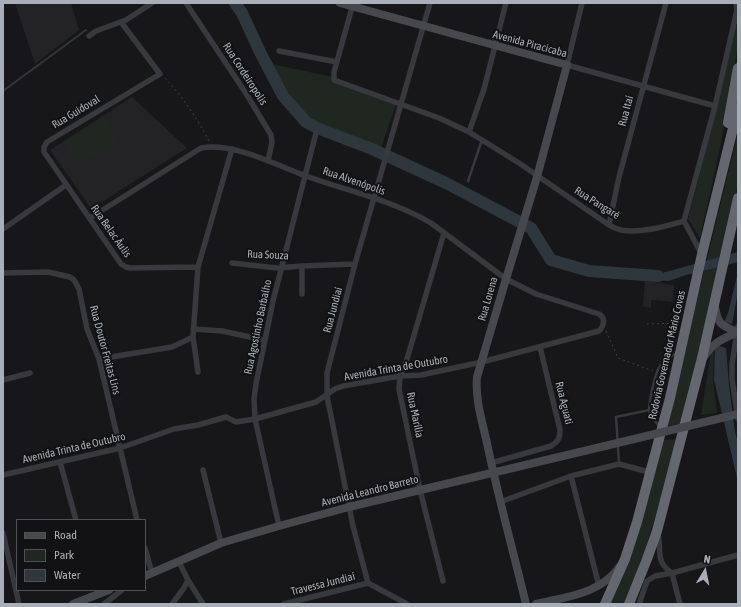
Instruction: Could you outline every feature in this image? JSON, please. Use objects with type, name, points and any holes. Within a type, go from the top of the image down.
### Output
[{"type":"highway","points":[[721,175],[730,110],[738,68]]},
{"type":"highway","name":"Rodovia Governador Mário Covas","points":[[605,604],[624,559],[637,522],[649,472],[675,380],[702,254],[738,108]]},
{"type":"highway","points":[[629,604],[657,531],[700,365],[738,200]]},
{"type":"main road","name":"Avenida Piracicaba","points":[[340,3],[352,5],[494,46],[567,65]]},
{"type":"main road","name":"Rua Lorena","points":[[526,604],[493,473],[477,394],[478,377],[537,177],[567,65]]},
{"type":"main road","points":[[700,365],[709,349],[715,343],[732,332],[717,320],[714,302]]},
{"type":"main road","name":"Avenida Leandro Barreto","points":[[148,574],[221,543],[349,507],[738,414]]},
{"type":"main road","points":[[536,604],[584,592],[599,586],[618,569],[624,559]]},
{"type":"main road","points":[[73,604],[96,592]]},
{"type":"street","points":[[89,36],[96,31],[126,20],[152,3]]},
{"type":"street","name":"Rua Cordeiropolis","points":[[186,3],[272,135],[268,161]]},
{"type":"street","name":"Rua Jundiaí","points":[[368,583],[353,526],[327,396],[327,373],[355,264],[430,3]]},
{"type":"street","points":[[469,132],[484,89],[506,3]]},
{"type":"street","name":"Rua Lorena","points":[[567,65],[582,3]]},
{"type":"street","name":"Rua Itaí","points":[[609,225],[619,177],[666,3]]},
{"type":"street","points":[[702,254],[684,221],[715,106],[736,15],[736,3]]},
{"type":"street","points":[[279,51],[337,62],[352,5]]},
{"type":"street","points":[[121,22],[160,74]]},
{"type":"street","name":"Rua Pangaré","points":[[337,62],[333,78],[335,81],[439,118],[469,132],[519,163],[537,177],[609,225],[621,230],[637,230],[662,227],[684,221]]},
{"type":"street","name":"Avenida Piracicaba","points":[[567,65],[715,106]]},
{"type":"street","name":"Rua Guidoval","points":[[66,185],[44,152],[44,146],[47,142],[160,74]]},
{"type":"street","name":"Rua Agostinho Barbalho","points":[[279,526],[255,419],[254,399],[264,340],[316,133]]},
{"type":"street","name":"Rua Alvenópolis","points":[[90,218],[189,154],[201,148],[212,146],[232,149],[268,161],[305,176],[374,198],[419,216],[506,279],[536,294],[599,314],[602,316],[604,322]]},
{"type":"street","points":[[198,372],[193,329],[198,266],[232,149]]},
{"type":"street","points":[[3,228],[66,185]]},
{"type":"street","name":"Rua Belac Áulis","points":[[66,185],[121,264],[126,267],[198,266]]},
{"type":"street","name":"Rua Marília","points":[[443,581],[420,490],[399,389],[400,376],[408,359],[444,233]]},
{"type":"street","name":"Rua Souza","points":[[232,263],[282,267],[355,264]]},
{"type":"street","name":"Rua Souza","points":[[302,266],[302,294]]},
{"type":"street","name":"Rua Doutor Freitas Lins","points":[[3,273],[48,272],[70,277],[79,288],[87,329],[99,359],[137,519]]},
{"type":"street","name":"Avenida Trinta de Outubro","points":[[3,475],[120,448],[174,429],[198,425],[226,417],[236,422],[255,419],[316,402],[327,396],[335,389],[343,386],[400,376],[421,375],[482,362],[599,331],[604,322]]},
{"type":"street","points":[[193,329],[222,331],[264,340]]},
{"type":"street","points":[[732,332],[732,379],[738,419]]},
{"type":"street","points":[[99,359],[172,347],[193,337]]},
{"type":"street","name":"Rua Aguati","points":[[491,463],[551,446],[559,439],[560,430],[540,347]]},
{"type":"street","points":[[3,380],[30,373]]},
{"type":"street","points":[[60,462],[76,519]]},
{"type":"street","points":[[500,502],[571,476],[619,464],[649,472]]},
{"type":"street","points":[[203,470],[221,543]]},
{"type":"street","points":[[571,476],[599,586]]},
{"type":"street","points":[[657,531],[661,563],[664,568],[672,573],[680,604]]},
{"type":"street","points":[[3,533],[5,550],[19,604]]},
{"type":"street","points":[[639,604],[648,581],[655,576],[672,573],[738,555]]},
{"type":"street","points":[[146,557],[148,574]]},
{"type":"street","points":[[179,562],[203,604]]},
{"type":"street","points":[[172,604],[188,580]]},
{"type":"street","points":[[368,583],[406,604]]},
{"type":"street","name":"Travessa Jundiaí","points":[[284,604],[368,583]]},
{"type":"street","points":[[104,604],[121,591]]},
{"type":"lane","points":[[468,181],[482,139]]},
{"type":"lane","points":[[662,428],[652,417],[649,410],[657,372],[660,366],[667,359],[681,350]]},
{"type":"lane","points":[[619,464],[616,417],[649,410]]},
{"type":"path","points":[[160,74],[177,91],[201,126],[212,146]]},
{"type":"path","points":[[604,322],[618,358],[657,372]]},
{"type":"path","points":[[647,324],[687,322]]},
{"type":"shaded area","points":[[15,3],[71,3],[79,30],[35,64]]},
{"type":"shaded area","points":[[132,97],[187,148],[94,207],[90,207],[50,150]]},
{"type":"shaded area","points":[[645,281],[674,285],[673,302],[651,300],[651,308],[643,306]]},
{"type":"green space","points":[[738,11],[738,46],[721,144],[700,238],[688,219],[716,110]]},
{"type":"green space","points":[[272,64],[333,77],[396,104],[381,148],[317,128],[288,94]]},
{"type":"green space","points":[[103,118],[117,140],[80,164],[65,142]]},
{"type":"green space","points":[[738,133],[738,184],[712,298],[680,424],[666,426]]},
{"type":"green space","points":[[714,347],[713,380],[717,413],[701,415],[711,352]]},
{"type":"green space","points":[[668,368],[657,422],[651,410],[652,399],[659,375],[663,370]]},
{"type":"green space","points":[[676,439],[653,523],[640,564],[624,604],[607,604],[663,440]]},
{"type":"water","points":[[738,252],[738,262],[686,275],[669,281],[641,279],[643,273],[662,273]]},
{"type":"water","points":[[738,272],[738,292],[732,324],[724,322],[728,313]]},
{"type":"water","points":[[715,345],[726,348],[729,385],[735,432],[738,443],[738,482],[714,380]]},
{"type":"waterway","points":[[235,3],[242,13],[283,96],[306,122],[317,128],[372,149],[446,183],[531,228],[551,260],[589,271],[658,276]]},
{"type":"waterway","points":[[3,91],[86,30]]}]
